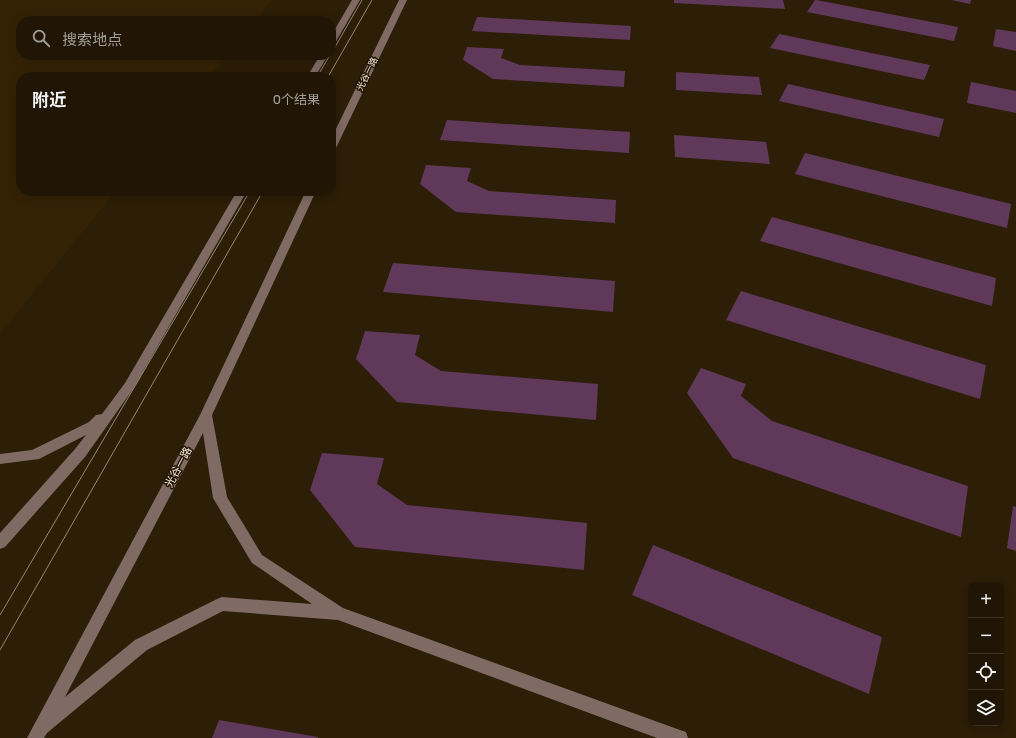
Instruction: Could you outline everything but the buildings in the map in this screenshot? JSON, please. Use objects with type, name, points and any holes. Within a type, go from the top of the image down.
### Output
[{"type":"main road","points":[[336,34],[356,0]]},
{"type":"main road","name":"光谷一路","points":[[336,138],[403,0]]},
{"type":"main road","points":[[314,72],[321,60]]},
{"type":"main road","points":[[0,543],[80,453],[129,386],[239,196]]},
{"type":"main road","name":"光谷一路","points":[[37,734],[206,415],[309,196]]},
{"type":"main road","points":[[0,460],[34,455],[94,425],[129,386]]},
{"type":"main road","points":[[206,415],[220,498],[257,560],[338,613],[680,738]]},
{"type":"main road","points":[[37,734],[141,645],[222,604],[338,613]]},
{"type":"shaded area","points":[[0,0],[272,0],[259,16],[16,16],[16,60],[223,60],[213,72],[16,72],[16,196],[112,196],[0,334]]},
{"type":"tram line","points":[[336,45],[362,0]]},
{"type":"tram line","points":[[331,72],[372,0]]},
{"type":"tram line","points":[[320,72],[327,60]]},
{"type":"tram line","points":[[0,615],[247,196]]},
{"type":"tram line","points":[[0,650],[260,196]]}]
